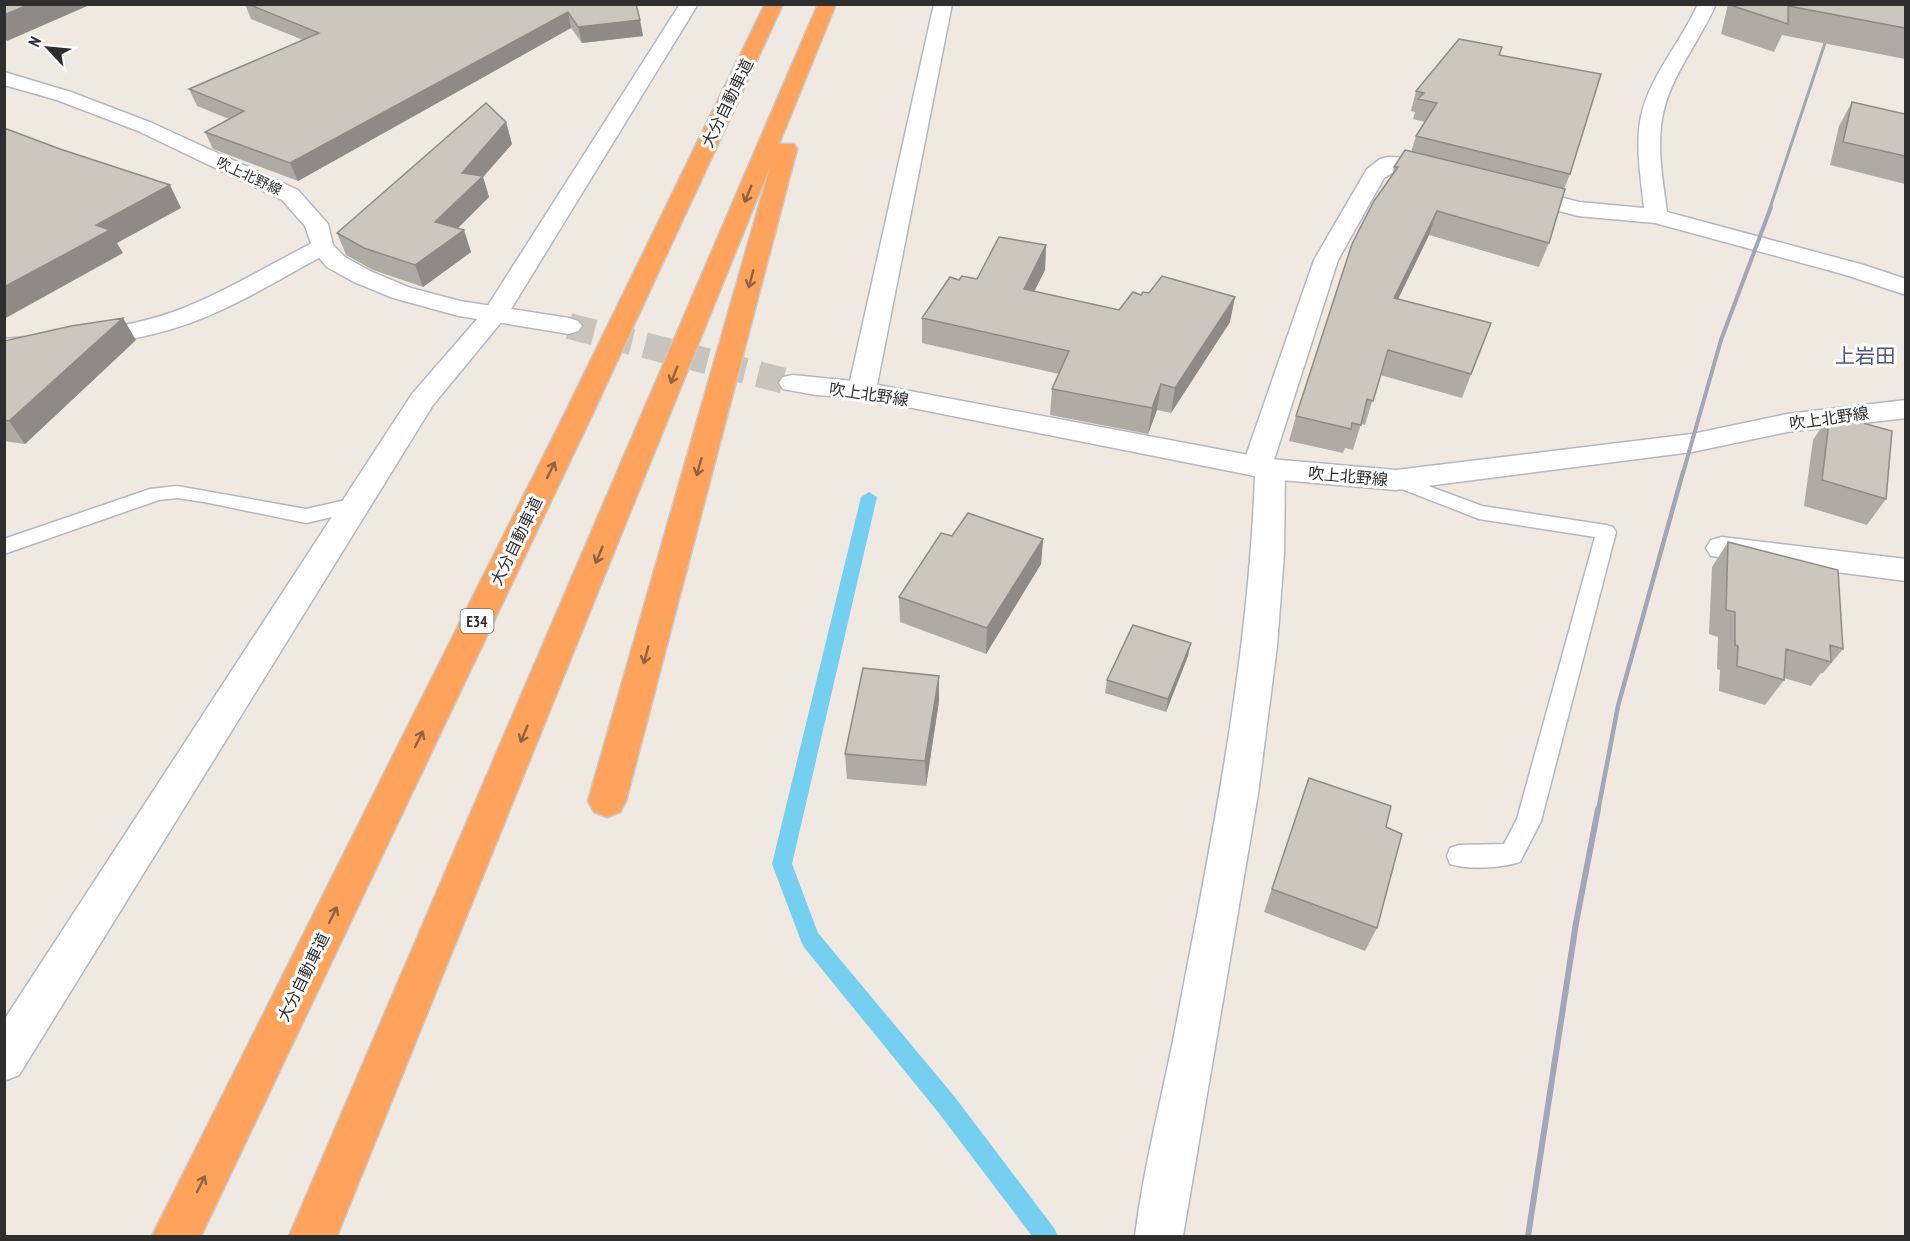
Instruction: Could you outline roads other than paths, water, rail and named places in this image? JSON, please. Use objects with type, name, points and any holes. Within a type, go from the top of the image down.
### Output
[{"type":"highway","name":"大分自動車道","points":[[176,1236],[579,413],[774,4]]},
{"type":"highway","points":[[607,801],[824,12]]},
{"type":"highway","points":[[313,1236],[824,12]]},
{"type":"street","points":[[4,1060],[422,400],[495,314],[689,4]]},
{"type":"street","points":[[862,390],[943,4]]},
{"type":"street","points":[[1656,216],[1650,138],[1652,113],[1665,84],[1699,26],[1707,4]]},
{"type":"street","name":"吹上北野線","points":[[4,78],[64,96],[145,127],[290,195],[316,224],[322,247],[336,262],[402,293],[495,314],[569,326]]},
{"type":"street","points":[[1159,1236],[1239,794],[1260,646],[1268,554],[1264,468],[1326,260],[1375,174],[1388,164],[1404,164],[1458,177]]},
{"type":"street","points":[[1501,188],[1578,209],[1656,216],[1855,270],[1905,288]]},
{"type":"street","points":[[4,347],[74,340],[137,329],[182,316],[322,247]]},
{"type":"street","name":"吹上北野線","points":[[793,383],[862,390],[1264,468],[1396,480],[1692,443],[1787,423],[1905,409]]},
{"type":"street","points":[[1722,548],[1905,570]]},
{"type":"lane","points":[[1396,480],[1479,512],[1606,532],[1529,821],[1511,854],[1459,856]]},
{"type":"lane","points":[[4,547],[157,494],[177,492],[306,516],[356,505]]},
{"type":"waterway","points":[[869,497],[782,864],[810,939],[946,1104],[1046,1236]]},
{"type":"tunnel","points":[[569,326],[793,383]]},
{"type":"railway","points":[[1770,208],[1838,4]]},
{"type":"railway","points":[[1683,473],[1721,340],[1771,207]]},
{"type":"railway","points":[[1598,811],[1618,706],[1683,472]]},
{"type":"railway","points":[[1528,1236],[1576,923],[1598,809]]},
{"type":"district","name":"上岩田","points":[[1865,356]]}]
